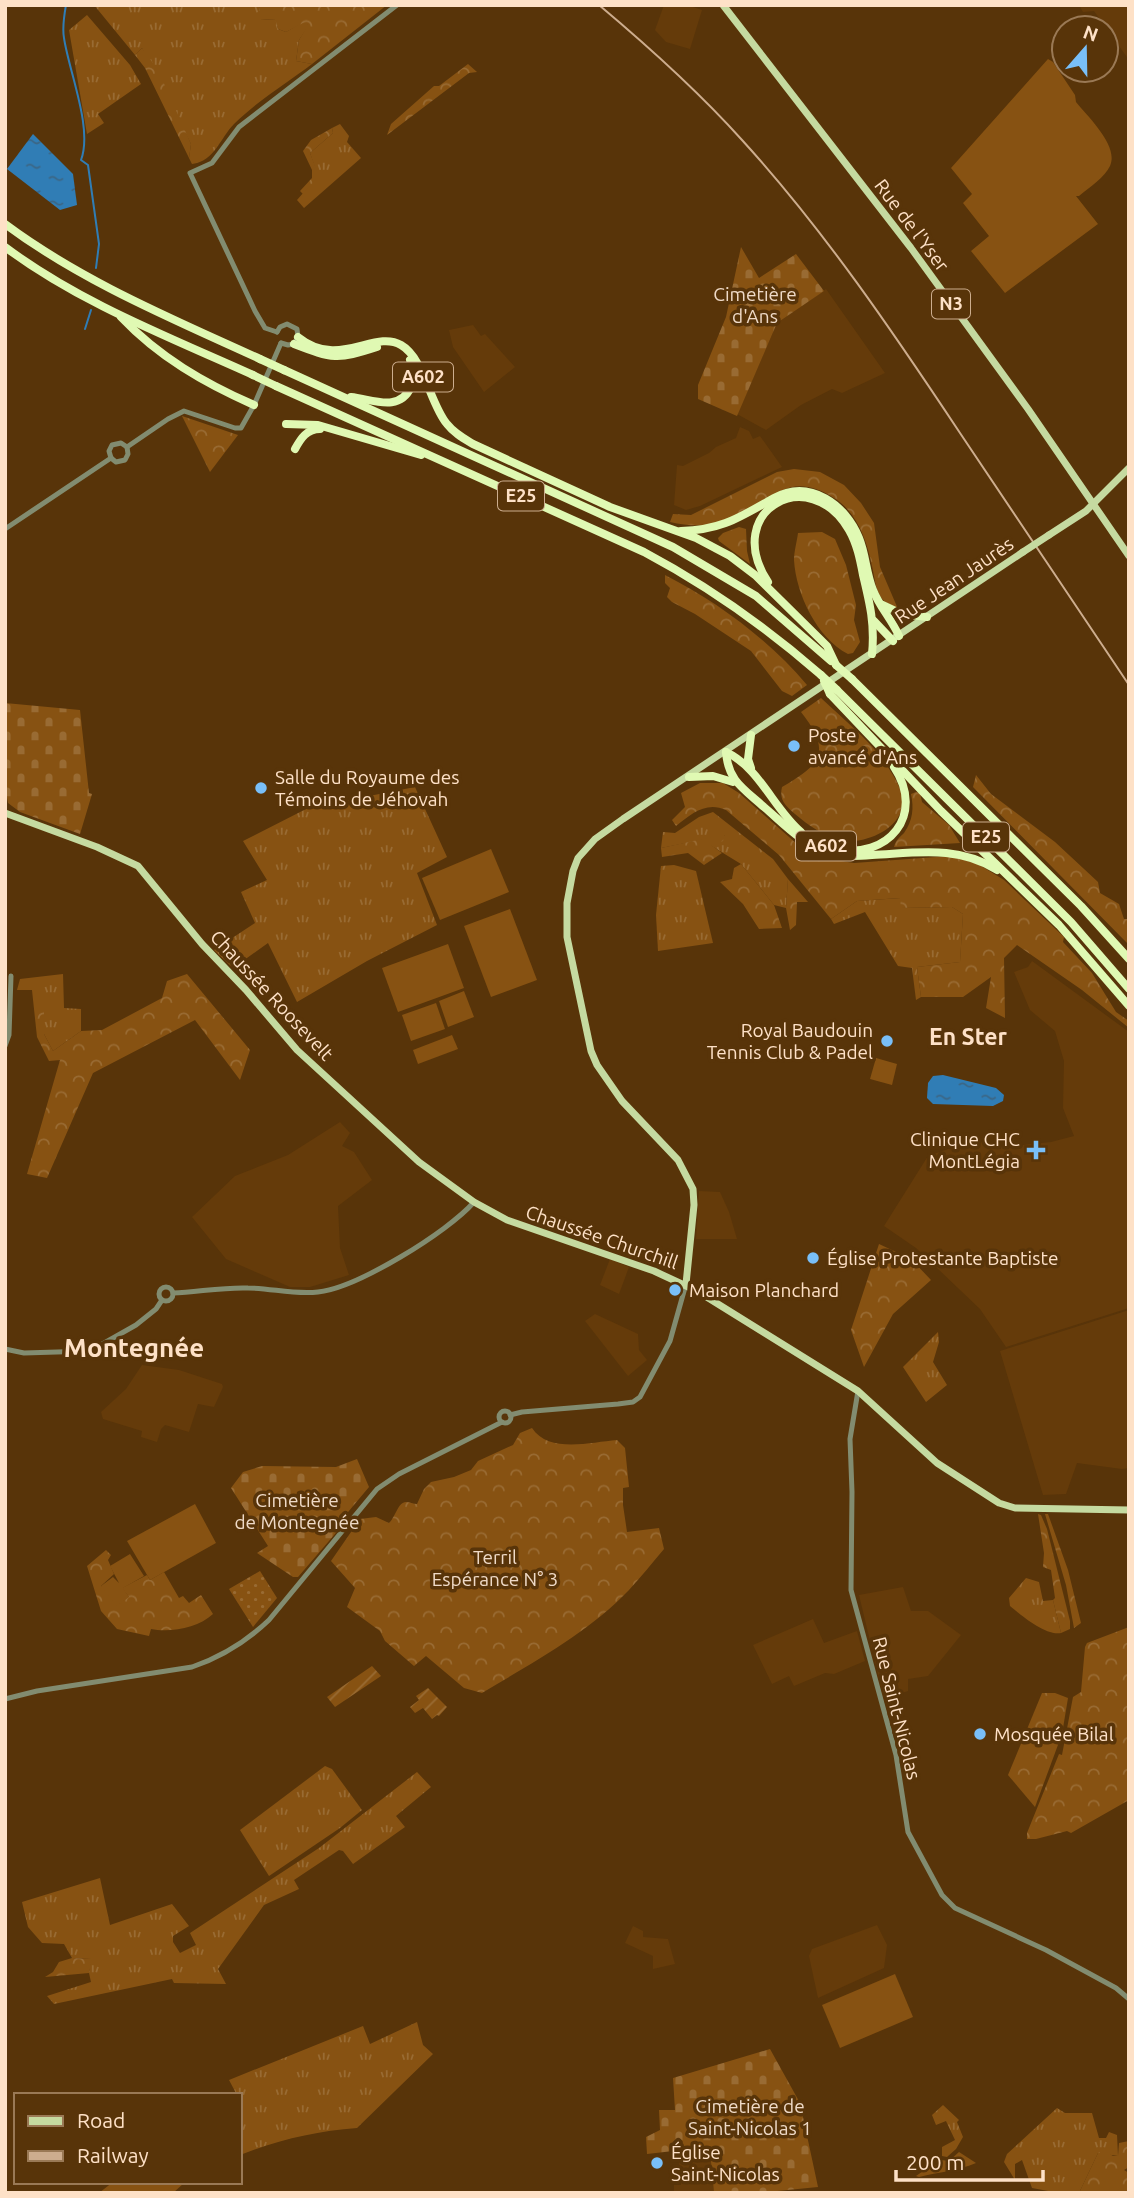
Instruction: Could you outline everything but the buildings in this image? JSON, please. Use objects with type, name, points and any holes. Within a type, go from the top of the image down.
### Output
[{"type":"highway","name":"E25","points":[[5,224],[53,257],[121,295],[485,460],[609,511],[756,596],[852,679],[1082,906],[1129,959]]},
{"type":"highway","name":"E25","points":[[5,247],[51,278],[117,313],[669,565],[753,619],[821,675],[834,692],[1071,922],[1129,989]]},
{"type":"highway","points":[[117,313],[134,331],[192,375],[254,405]]},
{"type":"highway","name":"A602","points":[[296,340],[330,357],[340,358],[381,346],[393,347],[401,351],[412,364],[412,385],[404,397],[397,401],[378,403],[344,397]]},
{"type":"highway","name":"A602","points":[[296,340],[329,350],[349,350],[387,341],[401,345],[415,362],[440,415],[455,432],[473,444],[609,511],[677,531],[730,556],[781,598],[827,646],[836,665]]},
{"type":"highway","points":[[286,424],[318,425],[438,459]]},
{"type":"highway","points":[[295,449],[309,431],[326,428]]},
{"type":"highway","name":"A602","points":[[485,460],[529,471]]},
{"type":"highway","name":"A602","points":[[677,531],[704,531],[719,527],[784,493],[810,492],[823,497],[834,503],[851,523],[863,549],[871,585],[896,638]]},
{"type":"highway","name":"A602","points":[[781,598],[759,566],[754,536],[762,516],[778,503],[787,498],[811,498],[834,511],[855,541],[874,621],[872,654]]},
{"type":"highway","points":[[881,604],[902,614],[927,617]]},
{"type":"highway","name":"A602","points":[[874,621],[896,638]]},
{"type":"highway","name":"A602","points":[[726,752],[738,758],[752,771],[780,810],[806,836],[838,850],[867,849],[881,844],[895,832],[903,819],[907,803],[901,778],[878,745],[834,692]]},
{"type":"highway","points":[[751,735],[748,759],[752,771]]},
{"type":"highway","points":[[878,745],[941,811],[1032,899]]},
{"type":"highway","name":"A602","points":[[726,752],[728,768],[741,786],[801,838],[823,851],[854,856],[928,851],[959,853],[989,865],[1032,899],[1077,944],[1129,1006]]},
{"type":"highway","name":"A602","points":[[689,777],[721,777],[741,786]]},
{"type":"main road","name":"Rue de l'Yser","points":[[723,5],[906,243],[1028,409],[1092,504]]},
{"type":"main road","name":"Rue Jean Jaurès","points":[[686,1284],[694,1205],[690,1181],[678,1160],[654,1137],[608,1082],[591,1051],[567,937],[567,903],[578,858],[595,839],[628,816],[1086,511],[1129,468]]},
{"type":"main road","name":"N3","points":[[1092,504],[1129,556]]},
{"type":"main road","name":"Chaussée Roosevelt","points":[[5,813],[97,846],[138,866],[202,944],[297,1050],[419,1162],[474,1202],[507,1220]]},
{"type":"main road","name":"Chaussée Churchill","points":[[507,1220],[686,1284],[858,1391],[937,1464],[999,1503],[1015,1508],[1129,1510]]},
{"type":"street","points":[[277,332],[265,328],[255,311],[190,173],[212,163],[239,127],[397,5]]},
{"type":"street","points":[[277,332],[283,325],[290,324],[297,330],[296,340],[288,345],[281,343]]},
{"type":"street","points":[[127,447],[184,411],[240,428],[254,405],[281,343],[277,332]]},
{"type":"street","points":[[121,443],[127,447],[125,460],[118,462],[111,458],[109,451],[112,445],[121,443]]},
{"type":"street","points":[[5,529],[111,458]]},
{"type":"street","points":[[5,1046],[9,1035],[11,976]]},
{"type":"street","points":[[5,1349],[24,1353],[56,1353],[90,1352],[98,1349],[156,1309],[162,1300],[162,1289],[168,1288],[173,1293],[247,1288],[301,1293],[319,1292],[348,1283],[418,1247],[464,1214],[474,1202]]},
{"type":"street","points":[[5,1699],[192,1667],[215,1659],[256,1632],[269,1620],[377,1489],[399,1474],[493,1429],[502,1422],[499,1418],[501,1412],[505,1411],[510,1415],[618,1404],[633,1402],[640,1397],[670,1341],[686,1284]]},
{"type":"street","points":[[162,1300],[171,1299],[173,1293]]},
{"type":"street","name":"Rue Saint-Nicolas","points":[[858,1391],[850,1438],[851,1590],[896,1755],[908,1832],[946,1900],[959,1911],[1042,1948],[1116,1987],[1129,1999]]},
{"type":"shaded area","points":[[664,5],[687,5],[702,10],[690,49],[666,42],[655,30]]},
{"type":"shaded area","points":[[1079,5],[1129,5],[1129,60],[1120,47],[1120,14],[1083,12]]},
{"type":"shaded area","points":[[826,289],[885,373],[842,393],[832,389],[801,405],[766,430],[737,414],[777,323]]},
{"type":"shaded area","points":[[473,325],[481,336],[485,334],[515,367],[484,392],[453,347],[449,330]]},
{"type":"shaded area","points":[[740,427],[749,431],[753,439],[760,436],[782,467],[700,506],[686,510],[674,505],[677,465],[683,466],[736,438]]},
{"type":"shaded area","name":"Clinique CHC MontLégia","points":[[1032,961],[1129,1032],[1129,1308],[1006,1347],[980,1309],[916,1248],[884,1226],[928,1156],[971,1141],[1023,1145],[1074,1136],[1063,1108],[1064,1061],[1055,1031],[1030,1010],[1014,972],[1028,967]]},
{"type":"shaded area","points":[[340,1122],[350,1133],[342,1146],[354,1152],[372,1180],[338,1206],[340,1248],[349,1275],[310,1287],[290,1287],[226,1259],[192,1217],[235,1176],[288,1155]]},
{"type":"shaded area","points":[[699,1191],[720,1192],[737,1239],[696,1239]]},
{"type":"shaded area","points":[[610,1259],[629,1267],[619,1294],[600,1285]]},
{"type":"shaded area","points":[[1129,1310],[1129,1468],[1077,1463],[1066,1494],[1043,1495],[1000,1351]]},
{"type":"shaded area","points":[[595,1314],[638,1334],[639,1350],[647,1360],[628,1376],[585,1321]]},
{"type":"shaded area","points":[[142,1365],[179,1370],[222,1384],[223,1387],[214,1407],[198,1404],[189,1432],[165,1425],[157,1442],[141,1437],[142,1431],[103,1419],[101,1412],[126,1389]]},
{"type":"shaded area","points":[[903,1587],[911,1611],[928,1611],[961,1635],[928,1676],[908,1679],[908,1691],[884,1699],[859,1595]]},
{"type":"shaded area","points":[[813,1619],[824,1643],[857,1631],[865,1661],[794,1686],[789,1676],[772,1684],[753,1645]]},
{"type":"shaded area","points":[[877,1925],[887,1945],[884,1968],[818,1998],[809,1956],[812,1949]]},
{"type":"shaded area","points":[[633,1926],[643,1931],[643,1937],[668,1939],[675,1964],[653,1969],[653,1956],[625,1943]]},
{"type":"shaded area","points":[[703,2146],[710,2151],[714,2193],[674,2193],[674,2185],[681,2185],[678,2150]]},
{"type":"green space","points":[[94,5],[259,5],[261,20],[276,19],[278,29],[286,32],[303,22],[309,25],[299,40],[296,61],[312,64],[243,116],[212,154],[192,164],[189,158],[191,144],[142,48],[135,55]]},
{"type":"green space","points":[[259,5],[387,5],[312,64],[296,61],[299,40],[308,25],[303,23],[286,32],[278,29],[275,19],[260,20]]},
{"type":"green space","points":[[87,15],[130,65],[141,84],[98,114],[104,123],[87,134],[69,30]]},
{"type":"green space","points":[[142,48],[158,70],[191,144],[189,158],[145,68],[135,55]]},
{"type":"green space","points":[[1048,59],[1050,84],[1068,84],[1076,102],[1107,141],[1112,158],[1105,174],[1076,196],[1098,224],[1005,293],[971,251],[989,236],[963,203],[972,194],[951,168]]},
{"type":"green space","points":[[468,64],[477,72],[469,73],[387,135],[391,124],[434,86],[439,86]]},
{"type":"green space","points":[[340,124],[349,136],[347,142],[361,158],[304,208],[297,200],[318,176],[310,153],[333,133],[332,128]]},
{"type":"green space","points":[[332,128],[333,133],[310,153],[319,176],[303,194],[300,191],[312,178],[312,170],[303,151],[311,140]]},
{"type":"green space","name":"Cimetière d'Ans","points":[[741,247],[759,278],[796,254],[824,291],[777,323],[737,416],[698,399],[698,385],[726,317]]},
{"type":"green space","points":[[182,416],[238,435],[210,472]]},
{"type":"green space","points":[[794,469],[820,472],[844,485],[861,503],[874,523],[880,567],[898,609],[884,601],[879,593],[867,547],[855,519],[842,504],[818,490],[804,486],[792,487],[780,491],[747,512],[709,525],[670,522],[673,514],[691,515],[777,472]]},
{"type":"green space","points":[[739,527],[746,529],[750,564],[718,538],[723,533]]},
{"type":"green space","points":[[822,532],[835,539],[846,565],[856,605],[854,620],[860,642],[853,653],[848,654],[837,647],[818,626],[799,587],[794,560],[798,533]]},
{"type":"green space","points":[[665,575],[742,623],[807,685],[792,696],[782,691],[751,651],[672,602],[667,597],[670,588],[665,583]]},
{"type":"green space","points":[[821,698],[876,751],[900,789],[903,803],[899,816],[886,829],[868,838],[849,841],[828,836],[800,818],[782,799],[782,787],[806,772],[818,756],[817,738],[801,712]]},
{"type":"green space","points":[[5,703],[80,710],[89,793],[92,794],[80,834],[20,812],[8,803],[5,787]]},
{"type":"green space","points":[[976,775],[991,794],[1055,842],[1098,882],[1100,893],[1119,904],[1124,919],[1129,919],[1129,945],[973,787]]},
{"type":"green space","points":[[700,783],[723,783],[739,793],[797,844],[822,858],[854,863],[950,856],[978,864],[1004,880],[1064,937],[1063,942],[1092,973],[1116,1012],[1129,1021],[1129,1028],[1082,990],[1017,945],[1004,958],[1005,1018],[986,1008],[991,977],[963,997],[921,997],[917,967],[960,962],[963,914],[952,907],[901,908],[900,898],[857,901],[831,919],[779,855],[726,810],[705,808],[676,826],[672,820],[685,807],[681,793]]},
{"type":"green space","points":[[415,787],[447,857],[417,873],[437,925],[367,961],[297,1002],[268,943],[233,968],[214,950],[255,923],[241,892],[267,880],[243,841],[308,808]]},
{"type":"green space","points":[[920,793],[922,802],[949,825],[960,843],[894,847],[911,819],[911,794]]},
{"type":"green space","points":[[713,812],[773,859],[788,879],[786,908],[774,905],[741,864],[710,845],[725,835],[661,848],[663,832],[675,833],[699,817]]},
{"type":"green space","points":[[725,834],[723,841],[711,845],[722,853],[704,865],[688,853],[662,857],[661,848]]},
{"type":"green space","points":[[491,849],[509,892],[440,920],[422,878]]},
{"type":"green space","points":[[741,864],[774,905],[782,928],[759,929],[743,904],[720,882],[732,879],[734,868]]},
{"type":"green space","points":[[674,865],[696,871],[713,943],[658,951],[656,915],[661,866]]},
{"type":"green space","points":[[788,879],[808,902],[797,902],[796,925],[790,930],[786,908]]},
{"type":"green space","points":[[901,898],[901,908],[952,907],[963,914],[960,962],[917,967],[921,997],[916,1000],[912,968],[898,966],[865,912],[834,924],[831,919],[857,901]]},
{"type":"green space","points":[[510,909],[537,980],[491,997],[464,926]]},
{"type":"green space","points":[[448,944],[464,988],[398,1012],[382,968]]},
{"type":"green space","points":[[63,974],[64,1008],[81,1009],[81,1031],[53,1051],[44,1034],[44,990],[17,990],[20,979]]},
{"type":"green space","points":[[187,974],[250,1050],[240,1080],[195,1020],[93,1073],[47,1178],[27,1174],[60,1060],[49,1061],[37,1037],[32,990],[44,989],[44,1034],[53,1051],[81,1031],[102,1030],[162,998],[167,981]]},
{"type":"green space","points":[[464,991],[474,1017],[448,1027],[439,1001]]},
{"type":"green space","points":[[436,1003],[445,1029],[411,1041],[402,1015]]},
{"type":"green space","points":[[452,1035],[458,1049],[418,1064],[413,1050]]},
{"type":"green space","points":[[876,1058],[897,1064],[892,1085],[870,1079]]},
{"type":"green space","points":[[879,1244],[911,1259],[931,1280],[893,1314],[864,1367],[851,1330]]},
{"type":"green space","points":[[938,1332],[939,1342],[933,1362],[947,1385],[926,1402],[903,1367]]},
{"type":"green space","name":"Terril Espérance N° 3","points":[[532,1428],[539,1436],[560,1444],[617,1440],[625,1448],[629,1487],[623,1488],[623,1505],[627,1532],[659,1528],[664,1549],[629,1590],[596,1620],[482,1693],[464,1688],[426,1656],[414,1666],[385,1641],[380,1631],[347,1607],[355,1588],[331,1561],[360,1519],[376,1517],[389,1523],[403,1503],[417,1504],[424,1489],[431,1482],[471,1470],[478,1461],[513,1445],[520,1433]]},
{"type":"green space","name":"Cimetière de Montegnée","points":[[357,1459],[369,1487],[338,1524],[341,1527],[298,1577],[293,1577],[257,1553],[268,1546],[231,1488],[243,1472],[262,1466],[336,1467]]},
{"type":"green space","points":[[195,1504],[216,1543],[150,1580],[127,1541]]},
{"type":"green space","points":[[1038,1514],[1047,1529],[1070,1621],[1070,1629],[1061,1633],[1053,1600],[1055,1598],[1051,1570],[1043,1567],[1044,1553]]},
{"type":"green space","points":[[1045,1514],[1048,1514],[1068,1570],[1081,1623],[1074,1628],[1066,1585]]},
{"type":"green space","points":[[106,1550],[111,1555],[108,1560],[114,1574],[101,1586],[129,1597],[122,1588],[147,1575],[150,1580],[164,1572],[179,1598],[183,1596],[189,1603],[201,1595],[213,1614],[200,1623],[184,1628],[151,1629],[149,1636],[117,1629],[101,1611],[87,1566]]},
{"type":"green space","points":[[130,1554],[144,1576],[123,1588],[129,1597],[117,1606],[101,1586],[113,1577],[119,1583],[110,1566]]},
{"type":"green space","points":[[260,1571],[277,1598],[253,1627],[229,1589]]},
{"type":"green space","points":[[1026,1578],[1039,1582],[1043,1601],[1053,1600],[1061,1633],[1041,1628],[1010,1606],[1009,1598]]},
{"type":"green space","points":[[1129,1627],[1129,1800],[1071,1833],[1067,1831],[1027,1839],[1027,1833],[1059,1754],[1062,1755],[1073,1697],[1081,1692],[1085,1647],[1087,1643]]},
{"type":"green space","points":[[372,1666],[381,1676],[335,1707],[327,1697]]},
{"type":"green space","points":[[428,1688],[447,1707],[432,1719],[423,1708],[415,1713],[410,1707],[419,1700],[416,1696]]},
{"type":"green space","points":[[1042,1693],[1055,1693],[1068,1698],[1062,1734],[1035,1807],[1008,1775]]},
{"type":"green space","points":[[325,1766],[332,1769],[362,1810],[269,1876],[240,1830]]},
{"type":"green space","points":[[417,1772],[431,1787],[396,1816],[405,1827],[353,1864],[343,1851],[339,1850],[294,1880],[299,1889],[264,1905],[218,1969],[226,1984],[174,1983],[172,1979],[54,2004],[47,1996],[91,1982],[91,1959],[72,1958],[64,1944],[42,1943],[28,1927],[22,1902],[100,1878],[110,1925],[172,1904],[189,1926],[173,1936],[173,1942],[180,1953],[196,1945],[190,1933],[319,1848]]},
{"type":"green space","points":[[72,1958],[92,1959],[89,1973],[45,1977],[53,1972],[59,1962]]},
{"type":"green space","points":[[895,1974],[913,2017],[840,2048],[822,2005]]},
{"type":"green space","points":[[417,2022],[423,2045],[433,2054],[357,2128],[297,2137],[242,2154],[242,2093],[236,2093],[229,2080],[363,2026],[370,2044]]},
{"type":"green space","name":"Cimetière de Saint-Nicolas 1","points":[[770,2049],[800,2103],[818,2187],[758,2193],[714,2193],[708,2147],[647,2154],[646,2137],[660,2130],[659,2110],[675,2110],[673,2078]]},
{"type":"green space","points":[[943,2105],[959,2120],[957,2122],[963,2137],[947,2157],[942,2156],[942,2147],[955,2140],[946,2121],[936,2125],[932,2115]]},
{"type":"green space","points":[[1057,2108],[1065,2113],[1092,2113],[1099,2138],[1106,2138],[1109,2132],[1117,2135],[1118,2156],[1098,2153],[1079,2193],[1059,2193],[1032,2188],[1022,2160],[1015,2164],[1015,2180],[1004,2162],[1007,2154]]},
{"type":"green space","points":[[1129,2141],[1129,2167],[1124,2170],[1129,2173],[1129,2193],[1079,2193],[1098,2153],[1103,2150],[1118,2156],[1119,2143]]},
{"type":"green space","points":[[959,2152],[976,2163],[955,2170],[916,2176],[932,2165],[937,2166],[941,2160],[949,2161]]},
{"type":"green space","points":[[110,2184],[183,2184],[173,2193],[99,2193]]},
{"type":"water","points":[[33,134],[73,174],[77,205],[60,210],[7,169]]},
{"type":"water","points":[[943,1075],[996,1088],[1004,1095],[1003,1101],[993,1106],[933,1104],[927,1098],[928,1083],[933,1076]]},
{"type":"waterway","points":[[66,5],[63,34],[82,116],[84,147],[81,160],[88,165],[99,244],[96,268]]},
{"type":"waterway","points":[[85,329],[91,310]]},
{"type":"railway","points":[[599,5],[655,53],[708,104],[801,210],[857,282],[909,357],[1129,685]]},
{"type":"place","name":"Poste avancé d'Ans","points":[[794,746]]},
{"type":"place","name":"Salle du Royaume des Témoins de Jéhovah","points":[[261,788]]},
{"type":"place","name":"Royal Baudouin Tennis Club & Padel","points":[[887,1041]]},
{"type":"place","name":"Clinique CHC MontLégia","points":[[1036,1150]]},
{"type":"place","name":"Église Protestante Baptiste","points":[[813,1258]]},
{"type":"place","name":"Maison Planchard","points":[[675,1290]]},
{"type":"place","name":"Mosquée Bilal","points":[[980,1734]]},
{"type":"place","name":"Église Saint-Nicolas","points":[[657,2163]]},
{"type":"district","name":"En Ster","points":[[968,1037]]},
{"type":"district","name":"Montegnée","points":[[134,1348]]}]
